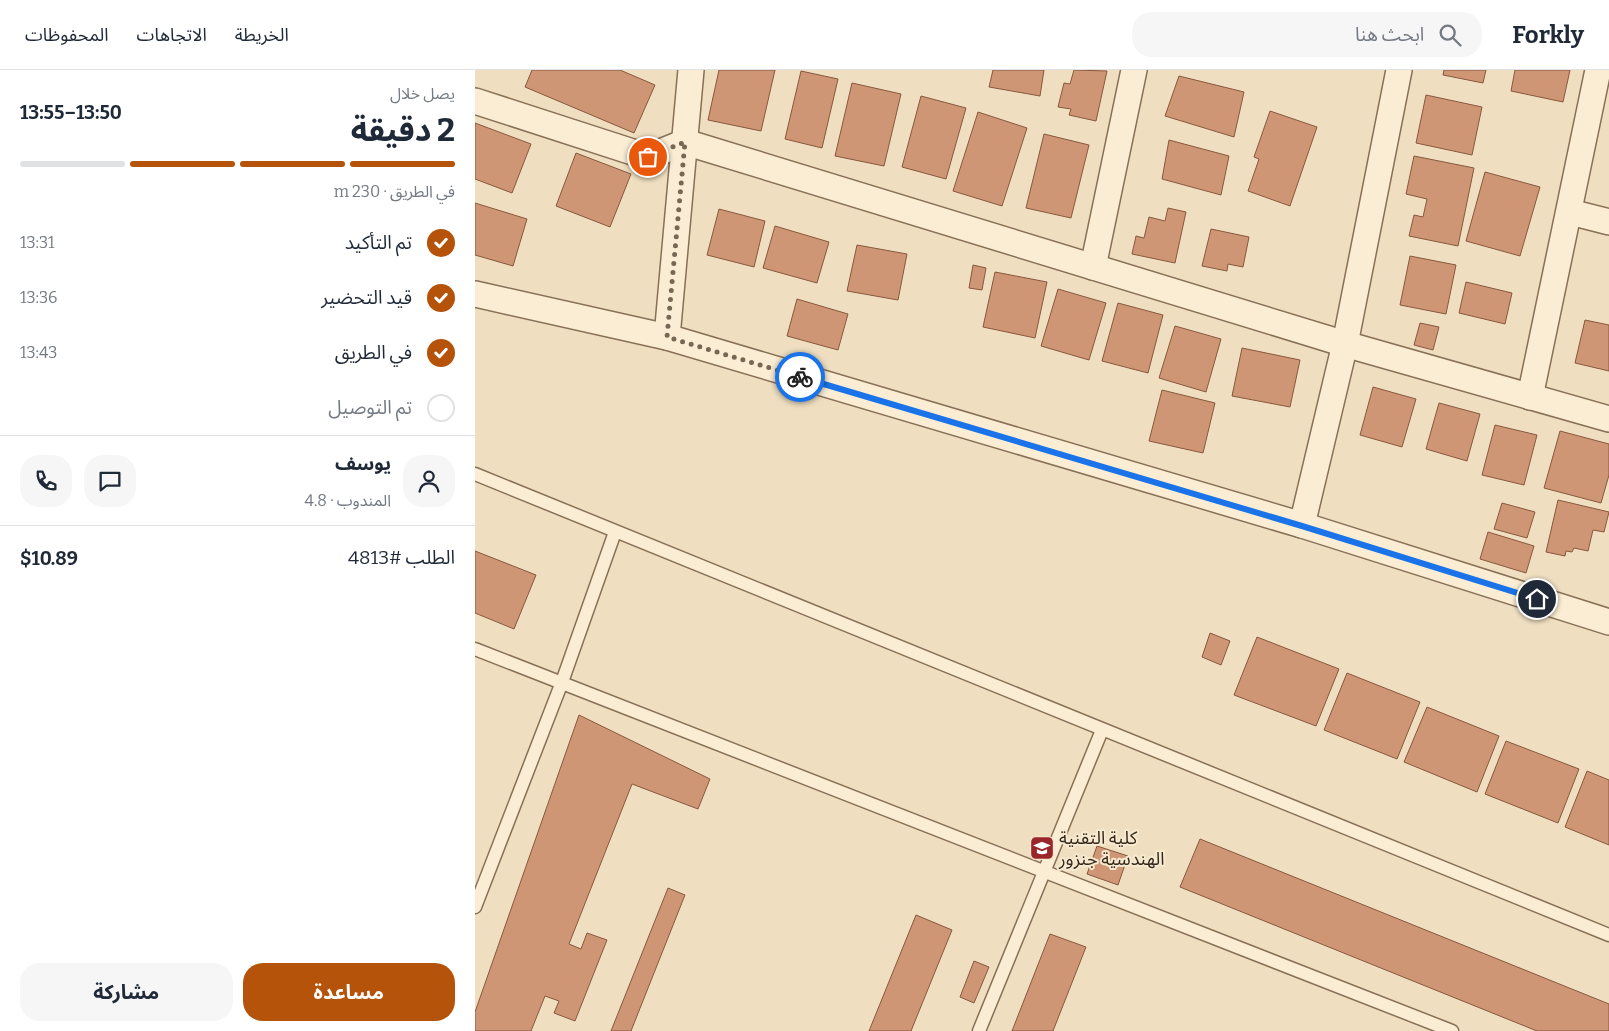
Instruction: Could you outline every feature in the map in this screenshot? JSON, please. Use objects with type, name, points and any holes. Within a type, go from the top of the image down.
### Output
[{"type":"street","points":[[667,337],[691,70]]},
{"type":"street","points":[[1093,267],[1134,70]]},
{"type":"street","points":[[1302,526],[1345,344],[1399,70]]},
{"type":"street","points":[[1530,397],[1598,70]]},
{"type":"street","points":[[475,101],[648,157],[685,142],[1345,344],[1609,419]]},
{"type":"street","points":[[1570,212],[1609,222]]},
{"type":"street","points":[[475,294],[667,337],[1302,526],[1609,622]]},
{"type":"lane","points":[[475,474],[1609,935]]},
{"type":"lane","points":[[475,907],[562,682],[615,532]]},
{"type":"lane","points":[[475,649],[1452,1031]]},
{"type":"lane","points":[[979,1031],[1102,730]]},
{"type":"building","points":[[532,70],[620,70],[655,85],[634,133],[525,87]]},
{"type":"building","points":[[719,70],[775,70],[761,131],[708,120]]},
{"type":"building","points":[[993,70],[1044,70],[1040,96],[989,87]]},
{"type":"building","points":[[1074,70],[1107,71],[1096,121],[1069,115],[1071,109],[1058,107],[1064,83],[1070,84]]},
{"type":"building","points":[[1444,70],[1486,70],[1483,83],[1443,75]]},
{"type":"building","points":[[1515,70],[1570,70],[1563,102],[1511,91]]},
{"type":"building","points":[[801,71],[838,79],[822,148],[785,139]]},
{"type":"building","points":[[1179,76],[1244,92],[1234,137],[1165,116]]},
{"type":"building","points":[[852,83],[901,94],[884,166],[835,156]]},
{"type":"building","points":[[1426,95],[1482,107],[1472,155],[1416,143]]},
{"type":"building","points":[[921,96],[966,108],[946,179],[902,167]]},
{"type":"building","points":[[1270,111],[1317,127],[1290,206],[1248,191],[1259,159],[1254,157]]},
{"type":"building","points":[[978,112],[1027,128],[1002,206],[953,191]]},
{"type":"building","points":[[475,123],[531,144],[512,193],[475,179]]},
{"type":"building","points":[[1044,134],[1089,145],[1071,218],[1026,208]]},
{"type":"building","points":[[1169,140],[1229,156],[1221,195],[1162,179]]},
{"type":"building","points":[[576,153],[631,174],[610,227],[556,206]]},
{"type":"building","points":[[1414,156],[1474,168],[1458,246],[1409,236],[1414,215],[1423,217],[1427,199],[1406,194]]},
{"type":"building","points":[[1485,172],[1540,187],[1520,256],[1466,241]]},
{"type":"building","points":[[475,203],[527,219],[513,266],[475,255]]},
{"type":"building","points":[[1168,208],[1186,212],[1175,263],[1132,254],[1136,236],[1144,238],[1149,217],[1165,221]]},
{"type":"building","points":[[719,209],[765,221],[754,267],[707,255]]},
{"type":"building","points":[[775,226],[829,242],[817,283],[763,268]]},
{"type":"building","points":[[1211,229],[1249,237],[1243,267],[1228,264],[1227,271],[1202,266]]},
{"type":"building","points":[[857,245],[907,254],[898,300],[847,291]]},
{"type":"building","points":[[1410,256],[1456,265],[1446,314],[1400,305]]},
{"type":"building","points":[[973,265],[986,268],[982,290],[969,288]]},
{"type":"building","points":[[995,272],[1047,282],[1035,338],[983,327]]},
{"type":"building","points":[[1466,282],[1512,293],[1505,324],[1459,313]]},
{"type":"building","points":[[1058,289],[1106,303],[1089,360],[1041,346]]},
{"type":"building","points":[[797,299],[848,314],[838,350],[787,336]]},
{"type":"building","points":[[1118,303],[1163,315],[1148,373],[1102,361]]},
{"type":"building","points":[[1585,320],[1609,325],[1609,371],[1575,363]]},
{"type":"building","points":[[1420,323],[1439,327],[1433,350],[1414,345]]},
{"type":"building","points":[[1175,326],[1221,339],[1206,392],[1159,378]]},
{"type":"building","points":[[1242,348],[1300,360],[1290,407],[1232,396]]},
{"type":"building","points":[[1373,387],[1416,399],[1402,447],[1360,435]]},
{"type":"building","points":[[1162,390],[1215,403],[1203,453],[1149,441]]},
{"type":"building","points":[[1439,403],[1480,414],[1467,461],[1426,449]]},
{"type":"building","points":[[1495,425],[1537,435],[1524,485],[1482,475]]},
{"type":"building","points":[[1560,431],[1609,444],[1609,475],[1601,503],[1544,488]]},
{"type":"building","points":[[1558,500],[1609,512],[1604,532],[1593,530],[1588,551],[1574,548],[1572,552],[1566,551],[1565,556],[1546,552]]},
{"type":"building","points":[[1502,503],[1535,512],[1527,538],[1494,529]]},
{"type":"building","points":[[1488,532],[1534,546],[1526,573],[1480,559]]},
{"type":"building","points":[[475,551],[536,575],[514,629],[475,613]]},
{"type":"building","points":[[1210,633],[1230,641],[1221,665],[1202,657]]},
{"type":"building","points":[[1257,637],[1339,669],[1316,726],[1234,695]]},
{"type":"building","points":[[1347,673],[1420,702],[1397,759],[1324,730]]},
{"type":"building","points":[[1427,707],[1499,736],[1477,792],[1404,762]]},
{"type":"building","points":[[579,715],[710,779],[698,809],[632,784],[569,944],[581,949],[587,933],[607,940],[575,1021],[554,1013],[559,1001],[545,996],[531,1031],[475,1031],[475,1012]]},
{"type":"building","points":[[1506,741],[1579,769],[1558,823],[1485,794]]},
{"type":"building","points":[[1587,771],[1609,780],[1609,845],[1565,827]]},
{"type":"building","points":[[1200,839],[1609,1004],[1609,1031],[1537,1031],[1180,887]]},
{"type":"building","points":[[1097,846],[1128,856],[1118,885],[1087,874]]},
{"type":"building","points":[[668,888],[685,895],[631,1031],[611,1031]]},
{"type":"building","points":[[916,915],[952,930],[911,1031],[869,1031]]},
{"type":"building","points":[[1050,934],[1086,947],[1053,1031],[1012,1031]]},
{"type":"building","points":[[974,961],[989,967],[974,1003],[960,997]]},
{"type":"way so far","points":[[648,157],[685,142],[667,337],[800,377]]},
{"type":"place","name":"كلية التقنية الهندسية جنزور","points":[[1042,848]]},
{"type":"route","points":[[800,377],[1302,526],[1537,599]]}]
